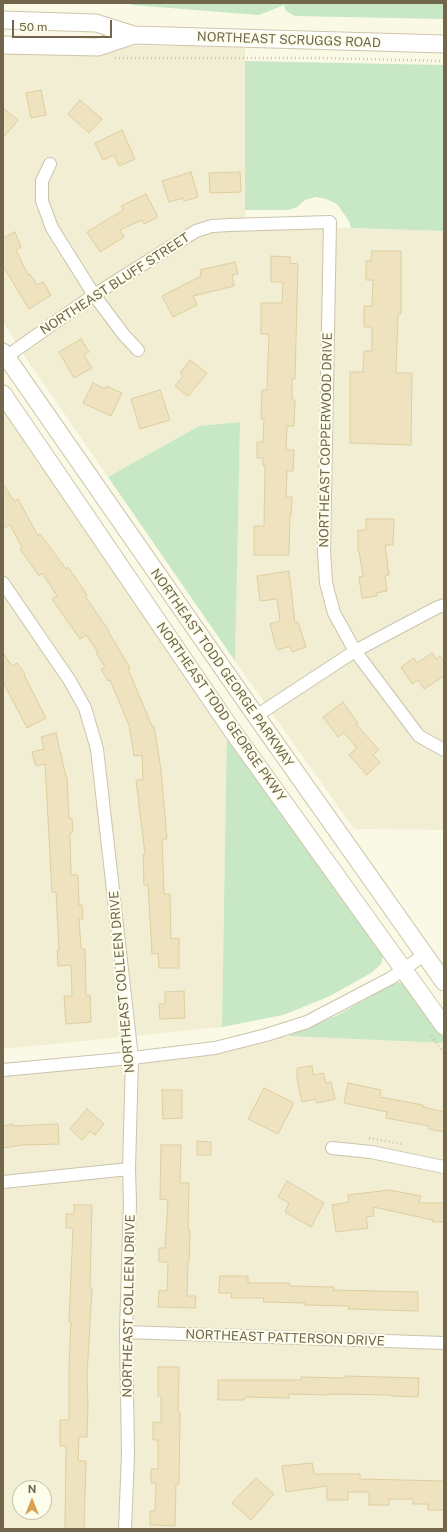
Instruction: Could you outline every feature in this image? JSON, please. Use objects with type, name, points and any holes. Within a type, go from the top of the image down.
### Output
[{"type":"main road","name":"NORTHEAST SCRUGGS ROAD","points":[[3,20],[96,23],[134,36],[444,44]]},
{"type":"main road","name":"NORTHEAST SCRUGGS ROAD","points":[[3,45],[98,47],[134,36]]},
{"type":"main road","name":"NORTHEAST TODD GEORGE PARKWAY","points":[[4,356],[444,982]]},
{"type":"main road","name":"NORTHEAST TODD GEORGE PKWY","points":[[3,394],[229,726],[444,1026]]},
{"type":"street","points":[[50,164],[42,181],[42,201],[52,228],[94,295],[124,335],[138,350]]},
{"type":"street","name":"NORTHEAST BLUFF STREET","points":[[4,356],[94,295],[196,231],[212,226],[330,222]]},
{"type":"street","name":"NORTHEAST COPPERWOOD DRIVE","points":[[330,222],[324,551],[326,583],[334,613],[355,651],[419,736],[444,750]]},
{"type":"street","name":"NORTHEAST COLLEEN DRIVE","points":[[3,583],[70,681],[85,708],[97,749],[132,1058],[126,1332],[128,1454],[125,1529]]},
{"type":"street","points":[[256,716],[355,651],[444,605]]},
{"type":"street","points":[[3,1070],[132,1058],[215,1048],[266,1035],[307,1022],[391,978],[424,955]]},
{"type":"street","points":[[332,1148],[371,1152],[444,1167]]},
{"type":"street","points":[[3,1182],[129,1169]]},
{"type":"street","name":"NORTHEAST PATTERSON DRIVE","points":[[126,1332],[444,1343]]},
{"type":"path","points":[[114,58],[320,58],[444,61]]},
{"type":"shaded area","points":[[3,44],[79,46],[245,45],[245,225],[444,231],[444,830],[354,829],[235,661],[240,422],[199,426],[108,477],[25,357],[3,322]]},
{"type":"shaded area","points":[[3,399],[227,725],[222,1027],[3,1049]]},
{"type":"shaded area","points":[[288,1036],[444,1043],[444,1529],[3,1529],[3,1069],[222,1045]]},
{"type":"green space","points":[[130,3],[444,3],[444,19],[295,16],[286,11],[284,5],[259,15],[132,5]]},
{"type":"green space","points":[[245,61],[444,65],[444,231],[351,228],[349,221],[337,204],[326,199],[316,197],[305,200],[297,207],[288,210],[245,210]]},
{"type":"green space","points":[[240,422],[235,661],[108,477],[199,426]]},
{"type":"green space","points":[[227,725],[384,953],[381,964],[371,973],[328,997],[283,1015],[222,1027]]},
{"type":"green space","points":[[399,982],[411,987],[444,1032],[444,1043],[288,1036],[338,1015],[390,985]]},
{"type":"building","points":[[41,90],[46,115],[31,118],[26,93]]},
{"type":"building","points":[[80,100],[102,119],[89,133],[68,114]]},
{"type":"building","points":[[3,108],[18,120],[3,138]]},
{"type":"building","points":[[122,130],[135,159],[119,166],[114,155],[103,160],[95,143]]},
{"type":"building","points":[[191,172],[198,197],[184,201],[183,198],[169,202],[162,181]]},
{"type":"building","points":[[240,172],[241,192],[210,193],[209,173]]},
{"type":"building","points":[[146,194],[158,217],[144,224],[142,220],[120,230],[124,237],[100,252],[87,232],[123,210],[121,206]]},
{"type":"building","points":[[15,232],[21,247],[16,250],[28,275],[30,274],[37,285],[43,282],[51,295],[29,309],[3,266],[3,238]]},
{"type":"building","points":[[372,251],[401,251],[401,314],[398,314],[396,373],[412,373],[411,445],[350,443],[350,372],[363,372],[364,351],[372,351],[372,327],[364,327],[364,306],[372,306],[373,280],[366,280],[366,261],[371,261]]},
{"type":"building","points":[[271,256],[290,257],[290,263],[298,264],[295,379],[292,379],[292,400],[295,400],[294,426],[287,426],[286,450],[294,450],[293,471],[287,471],[286,497],[292,497],[289,555],[254,555],[254,526],[264,526],[265,466],[263,466],[263,458],[257,458],[257,442],[263,442],[264,419],[261,419],[262,390],[267,390],[269,334],[261,334],[261,303],[282,303],[283,282],[271,282]]},
{"type":"building","points":[[235,262],[238,274],[232,275],[234,286],[193,296],[197,305],[173,317],[162,296],[201,276],[200,270]]},
{"type":"building","points":[[81,339],[89,352],[84,355],[92,368],[74,378],[59,352]]},
{"type":"building","points":[[190,360],[207,373],[188,396],[175,386],[183,376],[180,373]]},
{"type":"building","points":[[93,383],[105,389],[106,386],[122,393],[111,416],[83,403]]},
{"type":"building","points":[[160,390],[170,420],[140,429],[131,399]]},
{"type":"building","points":[[3,484],[14,501],[18,499],[38,536],[40,534],[66,569],[68,567],[87,595],[85,596],[109,631],[130,668],[128,669],[152,726],[154,726],[161,770],[167,839],[162,839],[164,894],[170,894],[171,939],[179,938],[179,968],[159,968],[158,953],[152,954],[148,885],[144,885],[143,854],[145,854],[136,780],[143,780],[142,755],[134,756],[129,725],[110,680],[108,681],[101,669],[105,667],[96,653],[98,652],[86,635],[80,639],[61,612],[52,599],[57,596],[42,573],[39,576],[20,549],[22,547],[10,525],[3,528]]},
{"type":"building","points":[[366,519],[394,519],[393,545],[385,545],[389,575],[385,576],[387,591],[376,593],[377,596],[362,598],[359,577],[363,576],[358,551],[358,530],[366,530]]},
{"type":"building","points":[[289,571],[295,623],[298,622],[306,647],[292,652],[290,646],[278,650],[275,644],[270,624],[280,621],[277,599],[260,601],[257,576]]},
{"type":"building","points":[[3,653],[12,666],[17,663],[25,674],[24,675],[46,718],[27,728],[3,682]]},
{"type":"building","points":[[432,653],[436,659],[440,656],[444,661],[444,676],[424,689],[418,680],[412,684],[401,667],[414,658],[417,663]]},
{"type":"building","points":[[343,702],[358,723],[356,724],[379,750],[373,755],[380,762],[367,775],[349,755],[357,748],[344,733],[338,737],[323,717]]},
{"type":"building","points":[[56,733],[67,777],[69,818],[72,818],[73,832],[70,833],[71,875],[78,875],[79,905],[82,905],[83,919],[79,919],[81,949],[85,949],[86,995],[90,995],[91,1022],[66,1024],[64,996],[72,996],[71,965],[58,966],[57,950],[59,950],[56,892],[52,892],[45,764],[36,766],[32,752],[44,749],[41,737]]},
{"type":"building","points":[[184,991],[185,1018],[160,1019],[159,1004],[165,1004],[165,992]]},
{"type":"building","points":[[312,1066],[313,1075],[323,1073],[326,1083],[331,1082],[335,1099],[317,1103],[315,1099],[302,1102],[297,1079],[297,1068]]},
{"type":"building","points":[[348,1083],[381,1090],[380,1097],[423,1105],[423,1107],[444,1112],[444,1132],[429,1129],[429,1126],[386,1118],[387,1112],[344,1103]]},
{"type":"building","points":[[264,1088],[294,1103],[278,1134],[248,1119]]},
{"type":"building","points":[[162,1090],[182,1090],[182,1118],[163,1119]]},
{"type":"building","points":[[87,1109],[104,1124],[95,1135],[90,1131],[82,1140],[70,1129]]},
{"type":"building","points":[[13,1124],[13,1126],[58,1124],[59,1144],[22,1145],[3,1148],[3,1126]]},
{"type":"building","points":[[197,1141],[211,1142],[211,1155],[197,1155]]},
{"type":"building","points":[[161,1145],[181,1145],[180,1183],[189,1183],[188,1230],[190,1230],[187,1296],[196,1296],[195,1308],[158,1307],[159,1290],[167,1291],[168,1262],[159,1262],[159,1248],[165,1248],[168,1200],[160,1199]]},
{"type":"building","points":[[287,1181],[324,1203],[311,1227],[285,1212],[289,1203],[278,1197]]},
{"type":"building","points":[[389,1190],[421,1196],[419,1203],[444,1203],[444,1222],[432,1222],[433,1220],[373,1207],[374,1216],[366,1217],[368,1228],[336,1232],[332,1205],[349,1202],[348,1195]]},
{"type":"building","points":[[74,1205],[92,1205],[90,1288],[92,1288],[87,1375],[87,1437],[79,1437],[78,1461],[86,1461],[84,1529],[65,1529],[66,1446],[60,1446],[60,1420],[69,1420],[71,1322],[69,1322],[73,1228],[66,1228],[66,1214],[74,1214]]},
{"type":"building","points":[[220,1276],[248,1276],[248,1283],[290,1283],[290,1286],[334,1287],[333,1290],[418,1292],[418,1311],[348,1309],[349,1306],[263,1302],[264,1298],[231,1298],[232,1293],[219,1293]]},
{"type":"building","points":[[158,1367],[179,1367],[179,1484],[176,1484],[175,1526],[150,1525],[150,1511],[155,1511],[156,1483],[151,1483],[151,1469],[158,1469],[158,1440],[153,1440],[153,1422],[161,1423],[161,1396],[158,1396]]},
{"type":"building","points":[[345,1376],[419,1378],[418,1397],[391,1395],[289,1394],[289,1398],[245,1397],[244,1400],[218,1400],[218,1380],[301,1380],[301,1377],[345,1378]]},
{"type":"building","points":[[312,1463],[314,1474],[360,1474],[360,1479],[444,1481],[444,1510],[428,1510],[428,1504],[413,1504],[413,1499],[389,1499],[389,1505],[369,1505],[369,1492],[348,1492],[348,1500],[327,1500],[327,1486],[286,1492],[282,1466]]},
{"type":"building","points":[[256,1478],[274,1494],[251,1520],[232,1503]]}]
